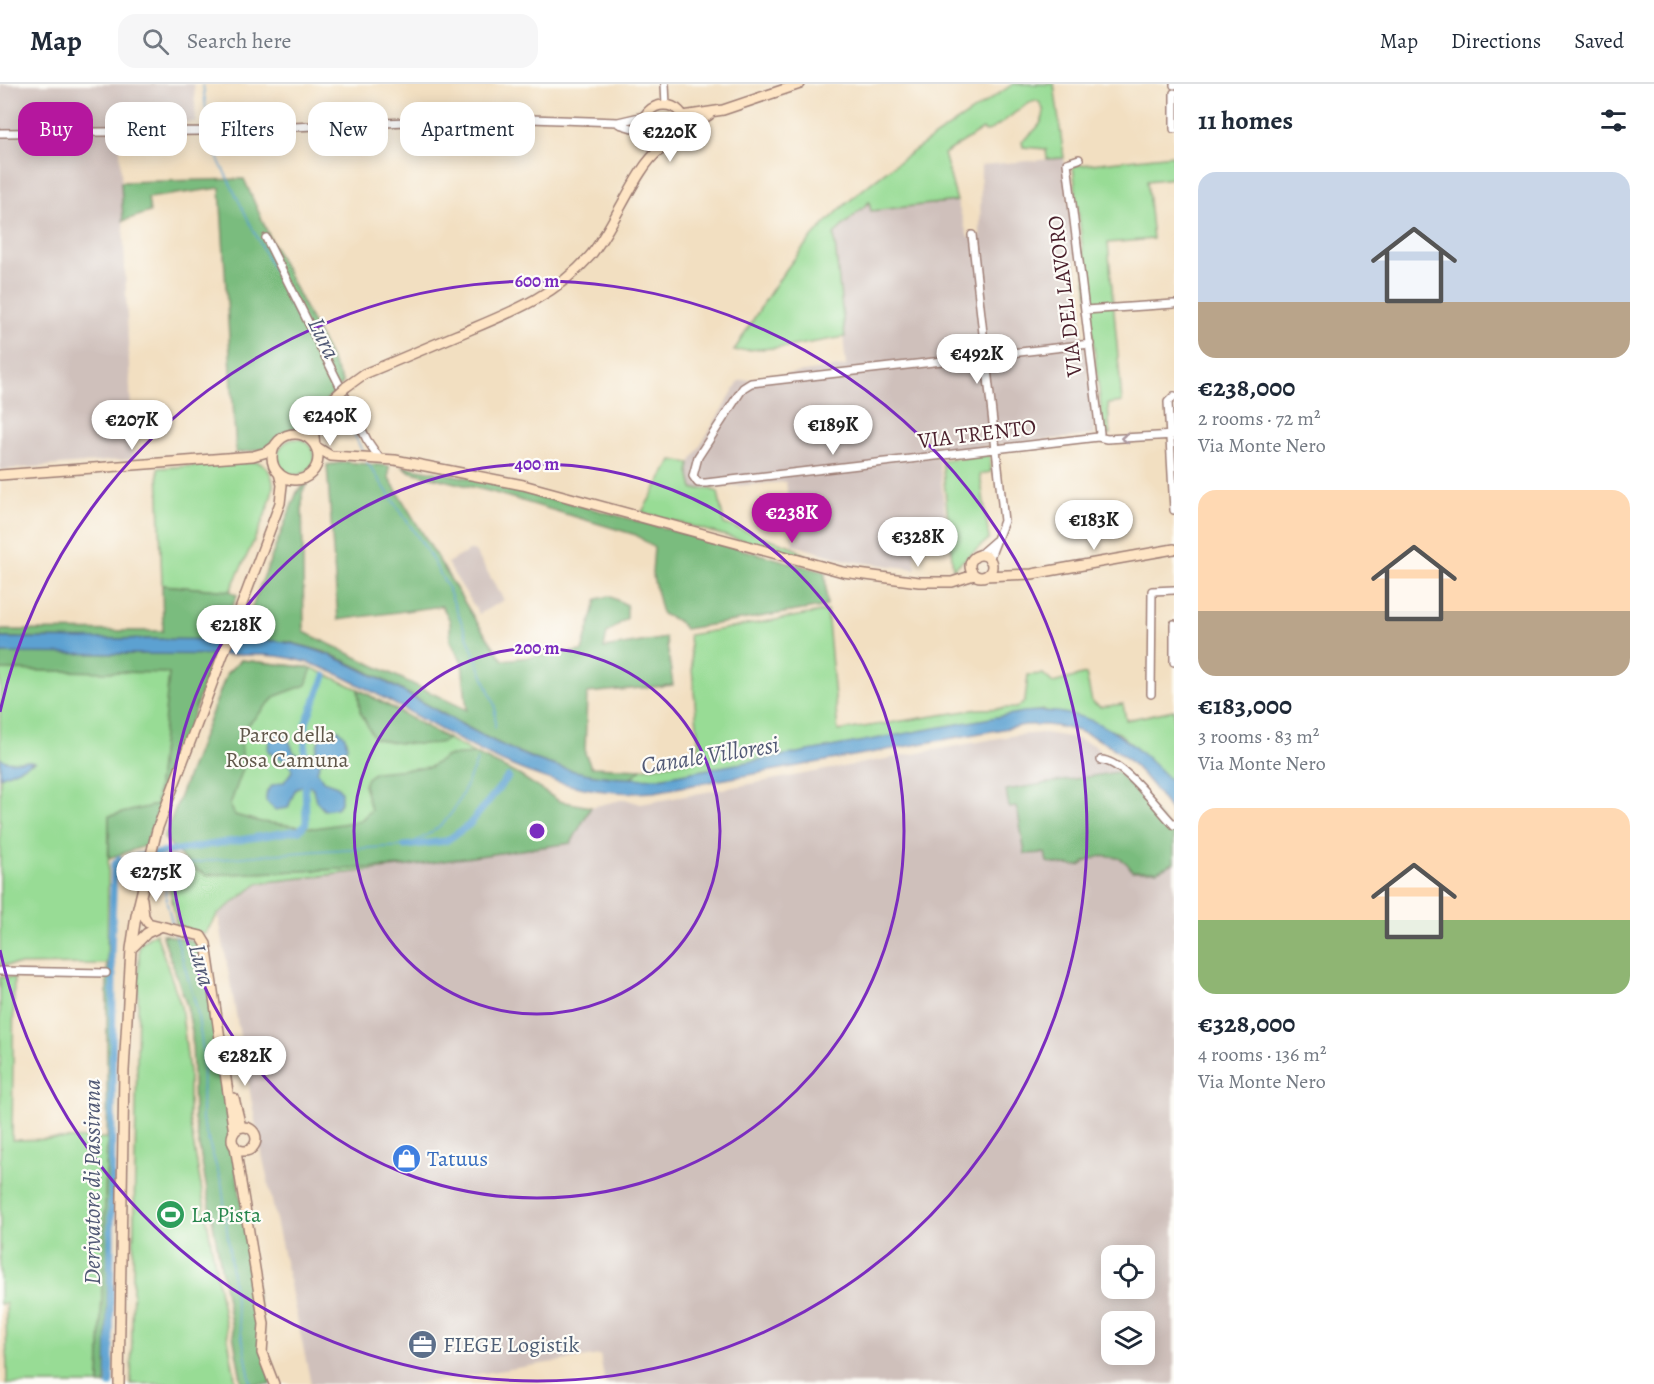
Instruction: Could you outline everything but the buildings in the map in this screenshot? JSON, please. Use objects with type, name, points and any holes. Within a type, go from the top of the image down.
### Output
[{"type":"main road","points":[[0,475],[253,456],[267,452],[285,437],[297,434],[346,387],[375,370],[541,298],[578,269],[603,240],[640,174],[660,150],[677,145],[686,129],[699,120],[800,84]]},
{"type":"main road","points":[[640,174],[646,149],[643,136],[644,116],[654,107],[666,105],[676,108],[683,116],[686,129]]},
{"type":"main road","points":[[683,116],[723,110]]},
{"type":"main road","points":[[643,136],[660,150]]},
{"type":"main road","points":[[279,473],[292,479],[299,479],[312,473],[318,456],[312,434],[323,409]]},
{"type":"main road","points":[[297,434],[307,438],[326,454],[375,458],[457,471],[523,485],[843,572],[892,580],[958,581],[974,575],[1015,575],[1084,566],[1174,549]]},
{"type":"main road","points":[[119,1384],[124,1071],[131,949],[141,888],[157,830],[280,503],[282,485],[273,463],[275,446]]},
{"type":"main road","points":[[253,456],[273,463]]},
{"type":"main road","points":[[316,467],[342,457]]},
{"type":"main road","points":[[280,503],[299,479]]},
{"type":"main road","points":[[943,581],[957,576],[979,555],[998,569],[1015,575]]},
{"type":"main road","points":[[985,576],[990,571],[990,562]]},
{"type":"main road","points":[[970,564],[974,575]]},
{"type":"main road","points":[[141,888],[144,916],[148,923],[201,936],[206,944],[223,1055],[238,1130],[238,1152],[264,1324],[262,1353],[274,1384]]},
{"type":"main road","points":[[131,949],[147,933],[160,927]]},
{"type":"main road","points":[[238,1130],[252,1129],[257,1138],[253,1148],[238,1152]]},
{"type":"street","points":[[665,84],[666,105]]},
{"type":"street","points":[[1174,96],[1174,129]]},
{"type":"street","points":[[0,134],[241,129],[498,118],[604,122],[625,121],[644,116]]},
{"type":"street","points":[[604,122],[643,136]]},
{"type":"street","name":"VIA DEL LAVORO","points":[[1079,159],[1067,163],[1100,433],[1098,437]]},
{"type":"street","points":[[972,235],[1004,521],[990,562]]},
{"type":"street","points":[[266,238],[375,458]]},
{"type":"street","points":[[1085,310],[1174,304]]},
{"type":"street","points":[[986,356],[1089,344]]},
{"type":"street","name":"VIA TRENTO","points":[[986,356],[751,383],[743,388],[698,457],[693,471],[695,481],[706,483],[1098,437],[1107,439],[1172,436]]},
{"type":"street","points":[[1174,396],[1168,400],[1172,436],[1174,510]]},
{"type":"street","points":[[979,555],[999,537]]},
{"type":"street","points":[[1151,694],[1152,591],[1174,590]]},
{"type":"street","points":[[1174,624],[1174,662]]},
{"type":"street","points":[[1101,760],[1111,762],[1127,776],[1174,825]]},
{"type":"street","points":[[0,971],[106,973]]},
{"type":"shaded area","points":[[0,84],[194,84],[196,122],[187,122],[187,102],[105,102],[105,156],[120,156],[133,459],[0,470]]},
{"type":"shaded area","points":[[1064,158],[1095,435],[938,451],[947,531],[913,536],[916,569],[850,561],[793,545],[786,482],[693,489],[689,472],[690,463],[739,381],[846,366],[833,234],[870,202],[871,211],[957,201],[968,237],[980,236],[981,165]]},
{"type":"shaded area","points":[[469,551],[475,551],[504,600],[479,614],[447,563]]},
{"type":"shaded area","points":[[1044,733],[1070,737],[1094,745],[1174,833],[1174,1384],[605,1384],[600,1355],[414,1384],[311,1384],[256,1126],[218,914],[259,883],[570,843],[591,807],[625,799],[641,804],[1016,735]]},
{"type":"green space","points":[[1013,84],[1054,84],[1064,158],[1047,159],[1046,149],[1023,147],[1022,141],[1036,129],[1043,118],[1044,113],[1038,101],[1026,105],[992,129],[985,132],[983,129],[944,154],[957,201],[871,211],[869,202],[834,234],[845,337],[786,347],[734,351],[789,266],[828,221],[894,165]]},
{"type":"green space","points":[[663,110],[675,115],[680,127],[675,139],[663,144],[651,139],[646,127],[651,115]]},
{"type":"green space","points":[[1173,155],[1174,178],[1147,181],[1153,239],[1108,243],[1122,402],[1108,404],[1110,434],[1104,435],[1073,166]]},
{"type":"green space","points":[[244,179],[271,240],[343,383],[300,427],[282,433],[265,449],[236,453],[220,188],[148,198],[150,212],[123,221],[121,182]]},
{"type":"green space","points":[[296,439],[309,444],[314,457],[309,470],[296,475],[283,470],[278,457],[283,444]]},
{"type":"green space","points":[[990,455],[991,472],[980,474],[989,539],[953,569],[942,460]]},
{"type":"green space","points":[[672,460],[690,463],[689,472],[693,489],[710,489],[718,492],[724,524],[791,546],[814,561],[642,512]]},
{"type":"green space","points":[[257,462],[266,467],[270,473],[273,483],[272,493],[256,537],[230,591],[162,585],[158,468]]},
{"type":"green space","points":[[346,462],[389,466],[389,478],[474,618],[503,660],[582,651],[597,599],[609,596],[627,605],[627,618],[607,633],[604,648],[666,638],[673,685],[587,693],[585,753],[591,767],[641,769],[629,780],[585,774],[545,763],[470,729],[398,688],[322,651],[289,642],[239,640],[297,492],[309,480],[302,493],[304,632],[467,710],[462,662],[450,640],[450,621],[442,606],[338,620],[327,465]]},
{"type":"green space","points":[[401,466],[497,483],[825,572],[827,606],[685,629],[678,621],[662,614],[652,573],[654,548],[636,535],[492,492],[411,472]]},
{"type":"green space","points":[[162,585],[230,591],[237,595],[219,640],[0,638],[0,630],[163,631]]},
{"type":"green space","points":[[827,611],[838,731],[979,709],[1016,708],[1025,701],[1028,675],[1043,674],[1053,683],[1086,674],[1092,702],[1100,707],[1123,704],[1126,720],[1174,710],[1174,784],[1119,733],[1043,710],[659,778],[629,780],[641,769],[700,759],[689,635]]},
{"type":"green space","points":[[0,653],[215,654],[145,846],[109,858],[109,816],[156,805],[169,673],[0,670]]},
{"type":"green space","name":"Parco della Rosa Camuna","points":[[241,660],[312,668],[358,689],[476,754],[446,812],[177,848],[227,673]]},
{"type":"green space","points":[[241,660],[312,668],[306,685],[276,696],[244,729],[241,738],[243,769],[230,805],[235,815],[261,822],[315,828],[360,821],[371,810],[364,785],[367,778],[375,772],[430,767],[447,756],[476,754],[519,775],[559,801],[591,807],[571,843],[408,866],[207,875],[191,867],[164,838],[227,673]]},
{"type":"green space","points":[[0,670],[170,672],[156,805],[109,816],[107,964],[0,965]]},
{"type":"green space","points":[[358,689],[448,739],[443,742],[424,744],[390,742],[374,738],[360,711]]},
{"type":"green space","points":[[1117,772],[1174,833],[1174,863],[1157,871],[1132,871],[1122,860],[1115,857],[1093,858],[1080,866],[1047,862],[1045,853],[1025,854],[1017,807],[1009,808],[1006,790]]},
{"type":"green space","points":[[408,866],[259,883],[218,914],[205,934],[177,926],[170,889],[174,874],[186,868],[207,875]]},
{"type":"green space","name":"La Pista","points":[[156,933],[181,1006],[189,1072],[189,1119],[236,1384],[131,1384],[139,948],[142,942]]},
{"type":"green space","points":[[162,934],[191,940],[199,945],[207,966],[223,1089],[271,1384],[242,1384],[194,1118],[192,1031],[187,1006]]},
{"type":"green space","points":[[107,964],[112,968],[106,1384],[99,1384],[107,1138]]},
{"type":"green space","points":[[0,977],[14,978],[12,1140],[107,1138],[99,1384],[7,1384],[6,1304],[0,1304]]},
{"type":"water","points":[[0,638],[263,640],[297,645],[314,649],[360,669],[487,738],[518,752],[550,765],[620,778],[659,778],[1024,712],[1049,711],[1070,714],[1108,728],[1125,739],[1157,767],[1174,784],[1174,816],[1145,777],[1113,748],[1094,737],[1051,725],[1025,725],[654,792],[616,792],[580,787],[512,766],[325,668],[295,659],[262,655],[0,653]]},
{"type":"water","points":[[328,728],[342,733],[347,747],[338,757],[321,761],[317,771],[323,781],[337,786],[341,791],[341,803],[337,808],[324,810],[316,801],[313,788],[304,784],[295,790],[288,808],[275,810],[266,801],[268,790],[284,782],[292,771],[289,761],[275,757],[268,751],[269,738],[275,733],[287,736],[294,753],[307,757],[316,751],[320,736]]},
{"type":"water","points":[[0,758],[9,761],[34,762],[0,777]]},
{"type":"waterway","name":"Lura","points":[[203,84],[205,102]]},
{"type":"waterway","name":"Lura","points":[[217,156],[334,392]]},
{"type":"waterway","name":"Lura","points":[[338,399],[364,455]]},
{"type":"waterway","name":"Lura","points":[[367,462],[426,549],[447,586],[495,706],[495,728]]},
{"type":"waterway","name":"Derivatore di Passirana","points":[[304,765],[306,722],[325,676]]},
{"type":"waterway","name":"Lura","points":[[173,926],[167,904],[166,889],[169,875],[174,869],[187,864],[212,860],[405,846],[435,830],[445,821],[459,801],[478,759]]},
{"type":"waterway","name":"Derivatore di Passirana","points":[[130,858],[300,830],[306,823],[305,776]]},
{"type":"waterway","points":[[405,846],[446,841],[469,825],[508,777]]},
{"type":"waterway","name":"Derivatore di Passirana","points":[[113,976],[111,957],[114,865],[119,859]]},
{"type":"waterway","name":"Lura","points":[[175,933],[197,1009],[203,1052],[202,1120],[222,1185],[235,1301],[251,1384]]},
{"type":"waterway","name":"Derivatore di Passirana","points":[[110,1384],[113,980]]},
{"type":"place","name":"Tatuus","points":[[406,1159]]},
{"type":"place","name":"La Pista","points":[[170,1215]]},
{"type":"place","name":"FIEGE Logistik","points":[[422,1345]]},
{"type":"water label","name":"Canale Villoresi","points":[[710,755]]}]
